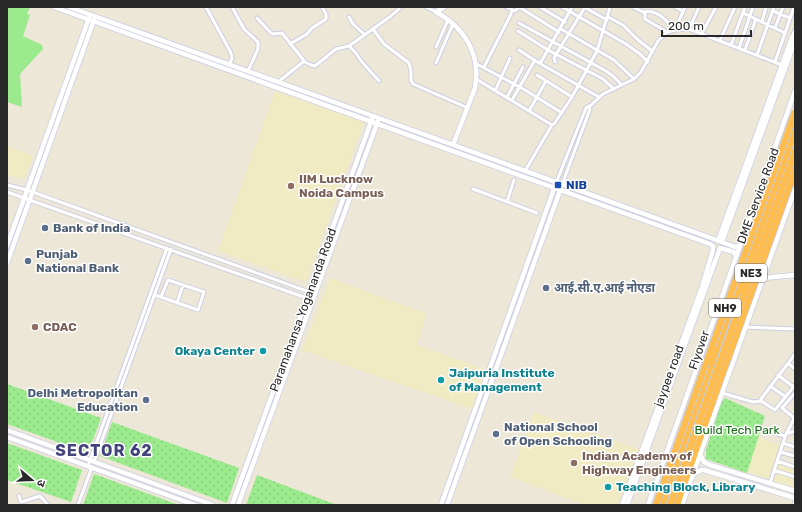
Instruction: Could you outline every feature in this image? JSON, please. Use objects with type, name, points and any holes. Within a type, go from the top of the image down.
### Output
[{"type":"highway","name":"Flyover","points":[[656,505],[795,112]]},
{"type":"highway","name":"NE3","points":[[662,505],[734,298],[739,291],[795,130]]},
{"type":"highway","name":"NE3","points":[[670,505],[795,151]]},
{"type":"highway","points":[[676,505],[795,170]]},
{"type":"street","points":[[54,7],[89,17],[229,64],[525,171],[555,185]]},
{"type":"street","points":[[69,7],[89,17]]},
{"type":"street","points":[[206,7],[231,53],[232,59],[229,64]]},
{"type":"street","points":[[232,7],[244,29],[258,42],[258,49],[248,71]]},
{"type":"street","points":[[290,44],[307,34],[312,28],[326,19],[326,14],[322,7]]},
{"type":"street","points":[[257,18],[271,33],[282,33],[305,62],[315,66],[336,49],[349,46],[391,16],[401,7]]},
{"type":"street","points":[[426,7],[448,20],[460,30],[469,42],[476,62],[476,79],[468,108],[453,145]]},
{"type":"street","points":[[436,12],[444,7]]},
{"type":"street","points":[[506,7],[515,11],[519,7],[570,34],[614,60],[634,79]]},
{"type":"street","points":[[540,7],[565,22]]},
{"type":"street","points":[[562,7],[634,49],[648,62]]},
{"type":"street","points":[[539,63],[554,41],[571,12],[572,7]]},
{"type":"street","points":[[555,62],[554,58],[570,34],[584,7],[623,25],[652,51]]},
{"type":"street","points":[[525,171],[552,125],[562,113],[587,71],[604,32],[610,7]]},
{"type":"street","points":[[633,7],[644,12],[650,11],[660,16],[675,30]]},
{"type":"street","points":[[675,7],[683,11]]},
{"type":"street","points":[[675,30],[685,7]]},
{"type":"street","points":[[689,29],[699,7]]},
{"type":"street","points":[[702,33],[716,7]]},
{"type":"street","points":[[720,40],[735,7]]},
{"type":"street","points":[[731,45],[745,7]]},
{"type":"street","points":[[739,48],[753,7]]},
{"type":"street","points":[[762,22],[766,7]]},
{"type":"street","points":[[775,28],[783,7]]},
{"type":"street","points":[[775,62],[794,7]]},
{"type":"street","points":[[757,55],[774,9],[780,14],[790,18]]},
{"type":"street","points":[[484,67],[512,10]]},
{"type":"street","points":[[644,12],[646,19],[667,32]]},
{"type":"street","points":[[743,13],[785,33]]},
{"type":"street","points":[[7,246],[89,17]]},
{"type":"street","points":[[349,17],[353,24],[365,35]]},
{"type":"street","points":[[95,19],[276,88],[371,122],[720,242],[735,247],[740,246]]},
{"type":"street","points":[[7,263],[95,19]]},
{"type":"street","points":[[745,50],[756,19]]},
{"type":"street","points":[[436,47],[448,20]]},
{"type":"street","points":[[519,23],[554,41],[613,76],[622,85]]},
{"type":"street","points":[[436,63],[453,24]]},
{"type":"street","points":[[373,29],[384,44],[409,63],[411,71],[410,80],[412,84],[468,108]]},
{"type":"street","points":[[442,505],[555,185],[586,108],[613,88],[634,79],[648,62],[658,41],[667,32],[675,30],[689,29],[702,33],[782,65]]},
{"type":"street","points":[[720,242],[794,38],[795,30]]},
{"type":"street","points":[[518,32],[607,82],[613,88]]},
{"type":"street","points":[[779,80],[782,65],[794,38]]},
{"type":"street","points":[[349,46],[379,81]]},
{"type":"street","points":[[520,50],[539,63],[599,97]]},
{"type":"street","points":[[495,91],[510,58]]},
{"type":"street","points":[[512,100],[535,60]]},
{"type":"street","points":[[276,88],[278,82],[299,64],[305,62]]},
{"type":"street","points":[[476,62],[562,113]]},
{"type":"street","points":[[507,97],[523,67]]},
{"type":"street","points":[[537,75],[572,97]]},
{"type":"street","points":[[476,79],[552,125]]},
{"type":"street","points":[[529,111],[546,81]]},
{"type":"street","name":"DME Service Road","points":[[648,505],[795,91]]},
{"type":"street","points":[[447,505],[590,106]]},
{"type":"street","name":"Paramahansa Yogananda Road","points":[[232,505],[373,116]]},
{"type":"street","name":"Paramahansa Yogananda Road","points":[[238,505],[379,118]]},
{"type":"street","points":[[507,202],[514,180]]},
{"type":"street","points":[[7,185],[33,192],[315,294]]},
{"type":"street","points":[[561,187],[713,246],[700,297]]},
{"type":"street","points":[[682,505],[795,188]]},
{"type":"street","points":[[473,189],[537,213]]},
{"type":"street","points":[[7,192],[25,197],[312,300]]},
{"type":"street","points":[[627,505],[628,496],[700,297],[720,248],[734,252],[736,256]]},
{"type":"street","points":[[92,461],[111,415],[133,347],[169,249]]},
{"type":"street","points":[[763,278],[795,275]]},
{"type":"street","points":[[152,294],[198,310],[204,292],[168,280],[161,297]]},
{"type":"street","points":[[177,303],[183,285]]},
{"type":"street","points":[[745,327],[795,328]]},
{"type":"street","points":[[78,505],[116,388],[133,347]]},
{"type":"street","points":[[703,348],[734,359]]},
{"type":"street","points":[[761,401],[770,386],[795,354]]},
{"type":"street","points":[[700,356],[731,367]]},
{"type":"street","points":[[788,363],[795,369]]},
{"type":"street","points":[[722,393],[753,402],[761,401],[775,410],[795,387],[778,375]]},
{"type":"street","points":[[770,386],[786,397]]},
{"type":"street","points":[[116,388],[120,389]]},
{"type":"street","points":[[770,484],[783,443],[794,419],[782,408],[795,393]]},
{"type":"street","points":[[107,414],[111,415]]},
{"type":"street","points":[[789,428],[795,426]]},
{"type":"street","points":[[7,430],[213,505]]},
{"type":"street","points":[[763,430],[786,435],[795,430]]},
{"type":"street","points":[[7,437],[195,505]]},
{"type":"street","points":[[783,443],[795,447]]},
{"type":"street","points":[[780,452],[795,456]]},
{"type":"street","points":[[700,454],[704,462],[710,465],[795,492]]},
{"type":"street","points":[[777,461],[795,467]]},
{"type":"street","points":[[693,474],[704,470],[795,499],[794,505]]},
{"type":"street","points":[[774,470],[795,477]]},
{"type":"street","points":[[19,496],[21,502],[40,496],[48,505]]},
{"type":"street","points":[[622,505],[628,496]]},
{"type":"shaded area","name":"IIM Lucknow Noida Campus","points":[[275,91],[364,122],[306,282],[218,251]]},
{"type":"shaded area","points":[[7,146],[33,156],[24,179],[7,175]]},
{"type":"shaded area","points":[[330,278],[427,314],[417,345],[487,370],[472,409],[302,350]]},
{"type":"shaded area","name":"Indian Academy of Highway Engineers","points":[[534,412],[639,449],[618,505],[585,505],[510,477]]},
{"type":"shaded area","points":[[757,437],[779,445],[768,479],[746,471]]},
{"type":"shaded area","points":[[777,461],[795,467],[795,491],[770,483]]},
{"type":"green space","points":[[7,7],[30,7],[27,14],[30,15],[23,36],[42,45],[43,49],[20,74],[22,107],[7,102]]},
{"type":"green space","points":[[7,384],[101,418],[88,453],[7,424]]},
{"type":"green space","name":"Build Tech Park","points":[[725,398],[765,416],[747,473],[706,459],[706,450],[721,403]]},
{"type":"green space","points":[[112,422],[239,468],[227,503],[100,456]]},
{"type":"green space","points":[[7,443],[82,470],[71,502],[7,480]]},
{"type":"green space","points":[[94,474],[179,505],[83,505]]},
{"type":"green space","points":[[257,475],[337,505],[246,505]]},
{"type":"place","name":"NIB","points":[[558,185]]},
{"type":"place","name":"IIM Lucknow Noida Campus","points":[[291,186]]},
{"type":"place","name":"Bank of India","points":[[45,228]]},
{"type":"place","name":"Punjab National Bank","points":[[28,261]]},
{"type":"place","name":"आई.सी.ए.आई नोएडा","points":[[546,288]]},
{"type":"place","name":"CDAC","points":[[35,327]]},
{"type":"place","name":"Okaya Center","points":[[263,351]]},
{"type":"place","name":"Jaipuria Institute of Management","points":[[441,380]]},
{"type":"place","name":"Delhi Metropolitan Education","points":[[146,400]]},
{"type":"place","name":"National School of Open Schooling","points":[[496,434]]},
{"type":"place","name":"Indian Academy of Highway Engineers","points":[[574,463]]},
{"type":"place","name":"Teaching Block, Library","points":[[608,487]]},
{"type":"district","name":"SECTOR 62","points":[[104,450]]}]
